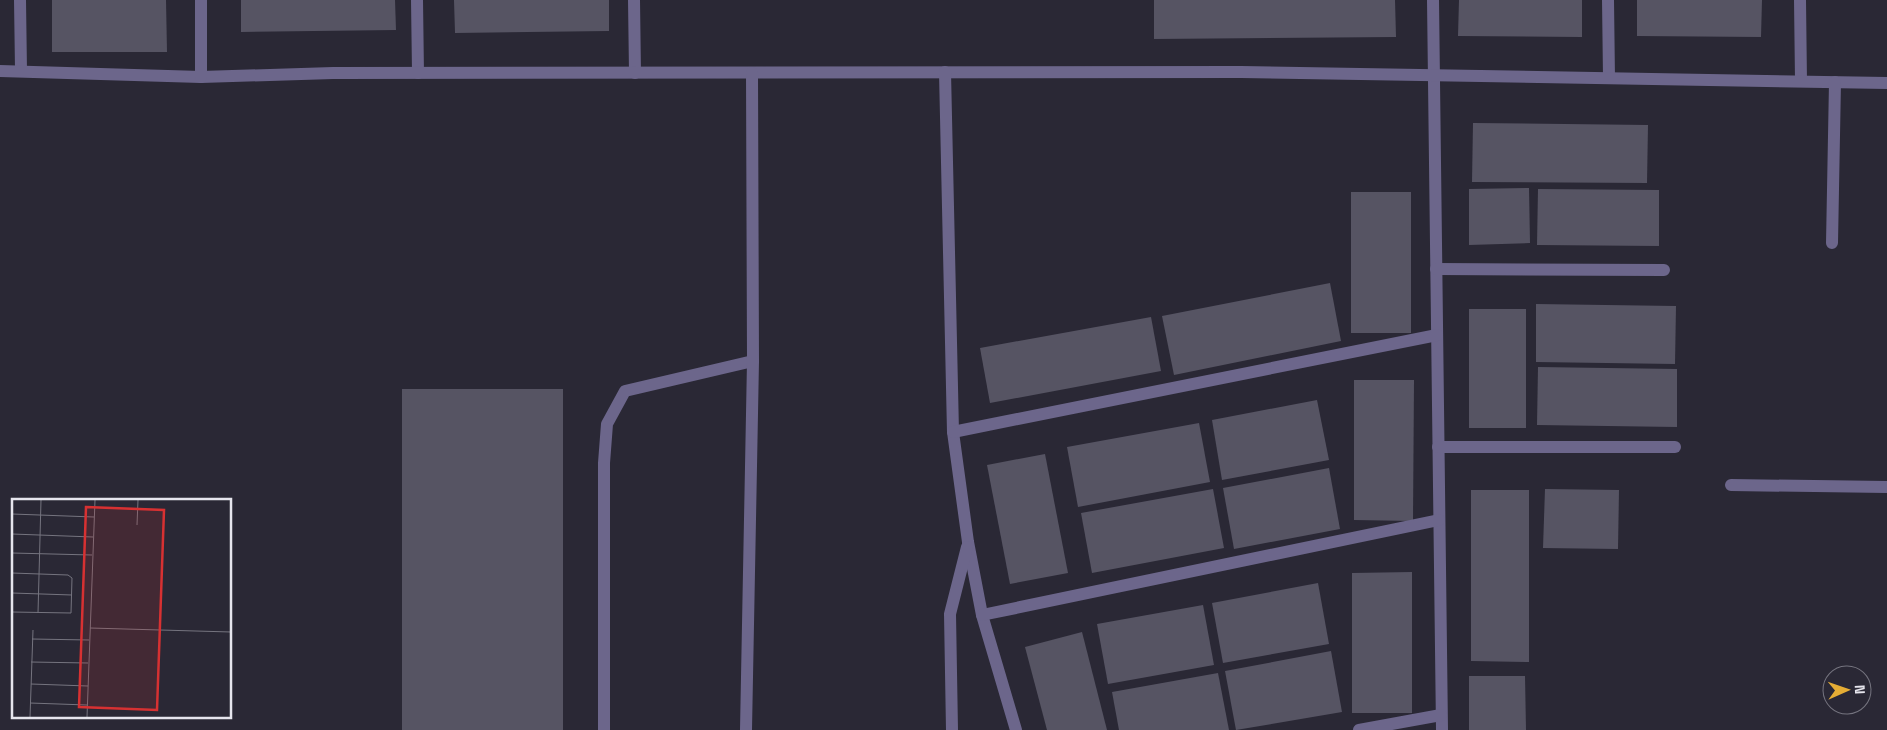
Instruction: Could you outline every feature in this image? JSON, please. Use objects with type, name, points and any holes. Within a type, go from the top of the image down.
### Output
[{"type":"street","points":[[20,0],[21,70]]},
{"type":"street","points":[[201,0],[201,76]]},
{"type":"street","points":[[417,0],[418,72]]},
{"type":"street","points":[[634,0],[635,73]]},
{"type":"street","points":[[1433,0],[1442,730]]},
{"type":"street","points":[[1608,0],[1609,78]]},
{"type":"street","points":[[1800,0],[1801,81]]},
{"type":"street","points":[[0,71],[21,70],[201,76],[418,72],[1241,72],[1887,82]]},
{"type":"street","points":[[946,72],[953,432],[968,542],[982,614],[1016,730]]},
{"type":"street","points":[[746,730],[753,361],[752,73]]},
{"type":"street","points":[[1832,243],[1835,82]]},
{"type":"street","points":[[1436,269],[1664,270]]},
{"type":"street","points":[[953,432],[1437,335]]},
{"type":"street","points":[[604,730],[604,463],[607,424],[625,391],[753,361]]},
{"type":"street","points":[[1438,447],[1675,447]]},
{"type":"street","points":[[1731,485],[1887,487]]},
{"type":"street","points":[[982,614],[1439,520]]},
{"type":"street","points":[[952,730],[950,614],[968,542]]},
{"type":"street","points":[[1359,730],[1441,715]]},
{"type":"building","points":[[52,0],[166,0],[167,52],[52,52]]},
{"type":"building","points":[[241,0],[395,0],[396,30],[241,32]]},
{"type":"building","points":[[454,0],[609,0],[609,31],[455,33]]},
{"type":"building","points":[[1154,0],[1395,0],[1396,37],[1154,39]]},
{"type":"building","points":[[1459,0],[1582,0],[1582,37],[1458,36]]},
{"type":"building","points":[[1637,0],[1762,0],[1761,37],[1637,36]]},
{"type":"building","points":[[1473,123],[1648,125],[1647,183],[1472,182]]},
{"type":"building","points":[[1529,188],[1530,243],[1469,245],[1469,189]]},
{"type":"building","points":[[1538,189],[1659,190],[1659,246],[1537,245]]},
{"type":"building","points":[[1351,192],[1411,192],[1411,333],[1351,333]]},
{"type":"building","points":[[1330,283],[1341,341],[1174,375],[1162,316]]},
{"type":"building","points":[[1536,304],[1676,306],[1675,364],[1536,362]]},
{"type":"building","points":[[1469,309],[1526,309],[1526,428],[1469,428]]},
{"type":"building","points":[[1151,317],[1161,371],[990,403],[980,348]]},
{"type":"building","points":[[1538,367],[1677,369],[1677,427],[1537,425]]},
{"type":"building","points":[[1354,380],[1414,380],[1413,521],[1354,520]]},
{"type":"building","points":[[402,389],[563,389],[563,730],[402,730]]},
{"type":"building","points":[[1317,400],[1329,460],[1222,480],[1212,420]]},
{"type":"building","points":[[1199,423],[1210,482],[1078,507],[1067,447]]},
{"type":"building","points":[[1045,454],[1068,573],[1010,584],[987,465]]},
{"type":"building","points":[[1329,468],[1340,529],[1234,549],[1223,488]]},
{"type":"building","points":[[1213,489],[1224,548],[1092,573],[1081,513]]},
{"type":"building","points":[[1545,489],[1619,490],[1618,549],[1543,548]]},
{"type":"building","points":[[1471,490],[1529,490],[1529,662],[1471,661]]},
{"type":"building","points":[[1412,572],[1412,713],[1352,713],[1352,573]]},
{"type":"building","points":[[1318,583],[1329,644],[1223,663],[1212,603]]},
{"type":"building","points":[[1203,605],[1214,665],[1108,684],[1097,624]]},
{"type":"building","points":[[1082,632],[1107,730],[1047,730],[1025,647]]},
{"type":"building","points":[[1331,651],[1342,712],[1236,730],[1225,671]]},
{"type":"building","points":[[1218,673],[1229,730],[1119,730],[1112,692]]},
{"type":"building","points":[[1469,676],[1525,676],[1526,730],[1469,730]]}]
